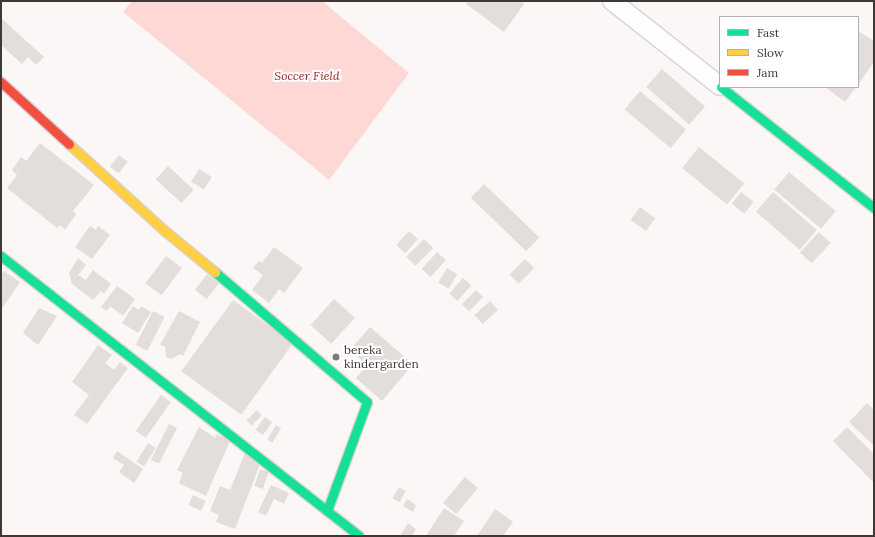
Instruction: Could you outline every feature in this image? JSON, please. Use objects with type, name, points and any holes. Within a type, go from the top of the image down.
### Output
[{"type":"street","points":[[612,1],[719,86]]},
{"type":"street","points":[[1,82],[165,231],[265,312],[367,402],[327,511]]},
{"type":"street","points":[[721,88],[874,208]]},
{"type":"street","points":[[1,256],[359,536]]},
{"type":"green space","name":"Soccer Field","points":[[132,1],[322,1],[409,73],[329,180],[123,12]]},
{"type":"building","points":[[468,1],[520,1],[524,4],[504,32],[466,4]]},
{"type":"building","points":[[2,19],[44,57],[36,65],[28,57],[22,64],[1,45]]},
{"type":"building","points":[[859,32],[874,41],[874,62],[859,84]]},
{"type":"building","points":[[662,69],[705,106],[689,125],[646,87]]},
{"type":"building","points":[[826,88],[855,88],[845,102]]},
{"type":"building","points":[[640,91],[686,130],[671,148],[625,109]]},
{"type":"building","points":[[40,143],[94,185],[73,211],[76,214],[65,230],[60,225],[57,228],[7,188],[17,175],[12,170],[21,157],[26,161]]},
{"type":"building","points":[[699,147],[744,184],[727,204],[682,168]]},
{"type":"building","points":[[119,155],[128,162],[118,174],[110,167]]},
{"type":"building","points":[[168,166],[194,190],[181,203],[156,179]]},
{"type":"building","points":[[199,169],[212,177],[204,190],[191,182]]},
{"type":"building","points":[[789,172],[836,211],[821,229],[774,190]]},
{"type":"building","points":[[484,184],[539,237],[526,251],[471,198]]},
{"type":"building","points":[[741,192],[754,202],[744,214],[732,204]]},
{"type":"building","points":[[773,192],[817,230],[800,250],[756,212]]},
{"type":"building","points":[[640,207],[655,218],[646,231],[631,220]]},
{"type":"building","points":[[90,226],[96,230],[98,226],[110,235],[92,259],[75,247]]},
{"type":"building","points":[[409,231],[418,239],[405,253],[396,245]]},
{"type":"building","points":[[819,232],[831,243],[812,263],[800,252]]},
{"type":"building","points":[[424,239],[433,248],[416,266],[406,257]]},
{"type":"building","points":[[274,247],[303,268],[284,293],[279,289],[269,303],[252,290],[263,275],[253,268],[259,261],[262,263]]},
{"type":"building","points":[[437,252],[446,260],[431,277],[422,269]]},
{"type":"building","points":[[166,256],[182,268],[162,295],[146,283]]},
{"type":"building","points":[[78,258],[86,265],[78,275],[86,280],[93,270],[111,284],[104,294],[101,291],[93,300],[72,284],[69,273]]},
{"type":"building","points":[[525,259],[534,268],[519,284],[509,275]]},
{"type":"building","points":[[447,268],[457,274],[449,289],[438,283]]},
{"type":"building","points":[[4,271],[20,282],[1,310],[1,275]]},
{"type":"building","points":[[207,274],[219,283],[207,299],[195,290]]},
{"type":"building","points":[[463,278],[471,285],[458,301],[449,294]]},
{"type":"building","points":[[117,286],[135,299],[123,316],[110,306],[107,311],[101,307]]},
{"type":"building","points":[[476,290],[483,297],[469,311],[462,304]]},
{"type":"building","points":[[334,299],[355,318],[331,344],[311,325]]},
{"type":"building","points":[[233,300],[293,343],[241,415],[181,371]]},
{"type":"building","points":[[490,301],[498,310],[482,324],[474,315]]},
{"type":"building","points":[[133,306],[139,310],[141,306],[151,312],[138,333],[122,323]]},
{"type":"building","points":[[39,308],[57,316],[38,345],[23,333]]},
{"type":"building","points":[[153,311],[165,317],[147,351],[136,345]]},
{"type":"building","points":[[179,311],[200,322],[183,356],[180,354],[172,359],[166,357],[165,347],[160,345]]},
{"type":"building","points":[[370,327],[413,364],[382,401],[356,378],[367,365],[350,350]]},
{"type":"building","points":[[98,345],[112,355],[105,363],[114,370],[120,362],[128,368],[87,424],[74,415],[89,395],[72,382]]},
{"type":"building","points":[[161,395],[171,402],[146,438],[136,431]]},
{"type":"building","points":[[867,403],[874,410],[874,446],[849,422]]},
{"type":"building","points":[[257,410],[262,415],[251,426],[246,421]]},
{"type":"building","points":[[265,417],[272,422],[263,435],[256,430]]},
{"type":"building","points":[[169,424],[177,428],[159,464],[151,460]]},
{"type":"building","points":[[276,425],[281,428],[272,443],[267,440]]},
{"type":"building","points":[[199,427],[215,438],[216,434],[230,441],[206,496],[179,483],[183,473],[177,470]]},
{"type":"building","points":[[847,427],[874,454],[874,483],[833,441]]},
{"type":"building","points":[[148,443],[156,448],[144,466],[136,462]]},
{"type":"building","points":[[117,451],[143,469],[134,483],[119,472],[124,465],[113,458]]},
{"type":"building","points":[[245,453],[261,462],[235,529],[216,522],[219,515],[210,511],[220,486],[230,490]]},
{"type":"building","points":[[260,469],[269,472],[263,489],[254,486]]},
{"type":"building","points":[[465,477],[478,488],[456,514],[443,503]]},
{"type":"building","points":[[271,485],[289,493],[284,504],[274,499],[266,516],[258,512]]},
{"type":"building","points":[[399,487],[406,491],[399,502],[392,498]]},
{"type":"building","points":[[193,495],[206,501],[201,511],[188,505]]},
{"type":"building","points":[[407,499],[416,505],[413,512],[403,506]]},
{"type":"building","points":[[444,508],[464,521],[454,536],[426,536]]},
{"type":"building","points":[[495,509],[513,522],[503,536],[477,536]]},
{"type":"building","points":[[408,523],[416,529],[412,536],[400,536]]},
{"type":"traffic: fast","points":[[722,88],[874,208]]},
{"type":"traffic: fast","points":[[1,256],[359,536]]},
{"type":"traffic: fast","points":[[215,272],[367,402],[327,511]]},
{"type":"traffic: slow","points":[[69,144],[165,231],[215,272]]},
{"type":"traffic: jam","points":[[1,82],[69,144]]},
{"type":"place","name":"bereka kindergarden","points":[[336,357]]}]
